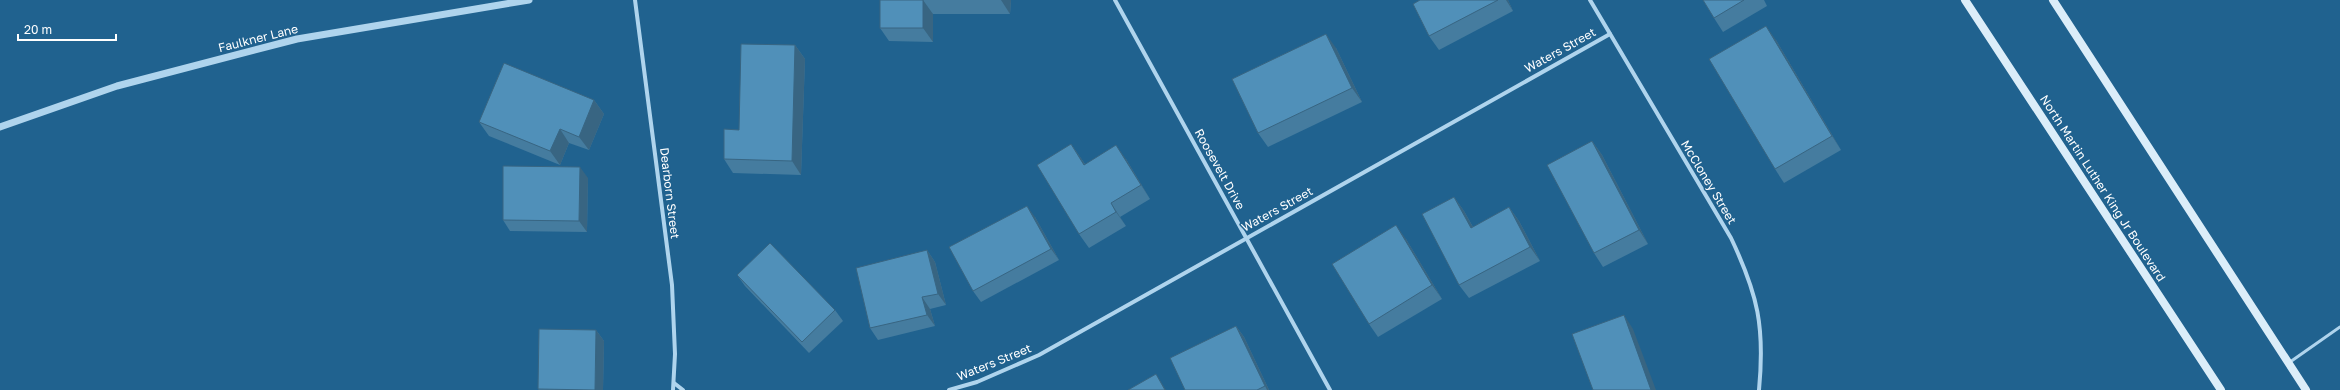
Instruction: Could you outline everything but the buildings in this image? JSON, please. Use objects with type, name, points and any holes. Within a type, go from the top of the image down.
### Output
[{"type":"main road","name":"North Martin Luther King Jr Boulevard","points":[[1965,0],[2221,390]]},
{"type":"main road","points":[[2053,0],[2306,390]]},
{"type":"street","name":"Faulkner Lane","points":[[0,127],[117,86],[297,39],[529,0]]},
{"type":"street","name":"Dearborn Street","points":[[635,0],[672,284],[673,390]]},
{"type":"street","name":"Roosevelt Drive","points":[[1115,0],[1330,390]]},
{"type":"street","name":"McCloney Street","points":[[1590,0],[1730,238],[1748,273],[1758,308],[1762,351],[1759,390]]},
{"type":"street","name":"Waters Street","points":[[949,390],[977,382],[1039,355],[1610,34]]},
{"type":"street","points":[[674,382],[683,390]]},
{"type":"lane","points":[[2288,363],[2340,327]]}]
